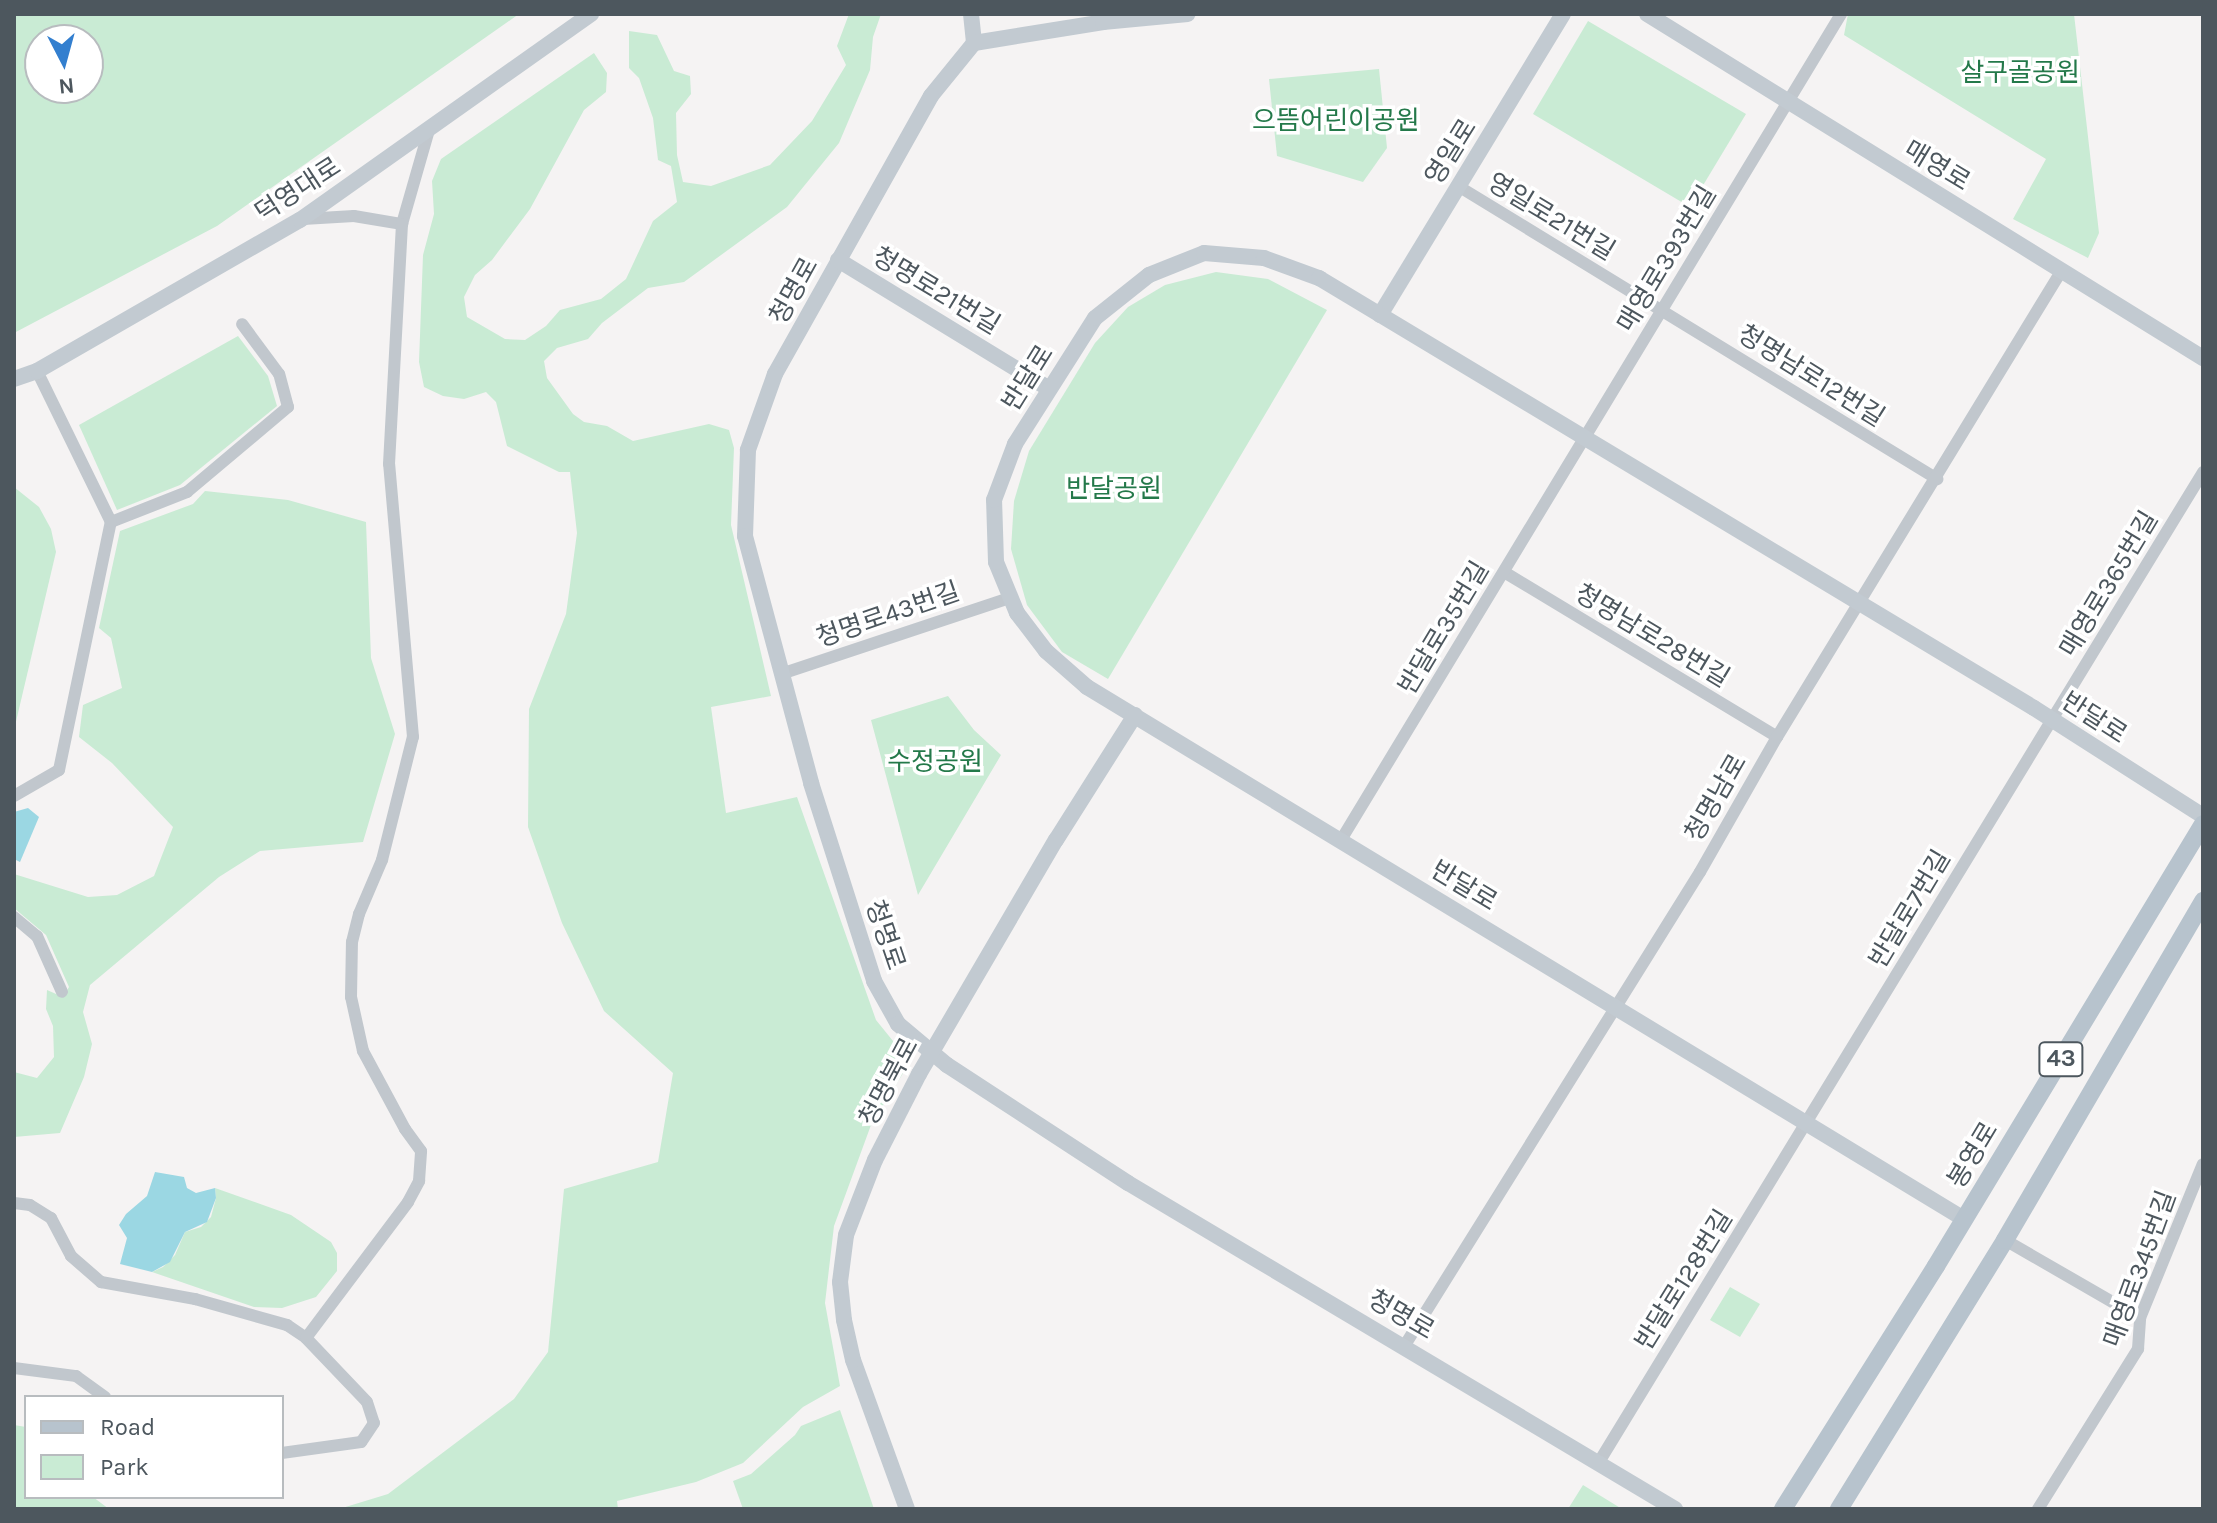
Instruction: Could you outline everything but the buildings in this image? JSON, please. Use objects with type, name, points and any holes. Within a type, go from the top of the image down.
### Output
[{"type":"main road","name":"봉영로","points":[[1783,1509],[1964,1219],[2203,824]]},
{"type":"main road","name":"43","points":[[1839,1509],[2005,1240],[2203,901]]},
{"type":"street","name":"덕영대로","points":[[14,379],[37,371],[300,220],[591,14]]},
{"type":"street","points":[[971,14],[974,43],[1103,22],[1188,14]]},
{"type":"street","name":"영일로","points":[[1380,315],[1563,14]]},
{"type":"street","name":"매영로","points":[[1647,14],[2203,358]]},
{"type":"street","name":"매영로393번길","points":[[1585,438],[1841,14]]},
{"type":"street","name":"청명로","points":[[974,43],[931,96],[838,260],[775,374],[748,450],[745,536],[781,674],[874,981],[898,1024],[931,1054],[1128,1183],[1405,1345],[1675,1509]]},
{"type":"street","points":[[306,1338],[408,1202],[419,1181],[421,1151],[405,1129],[363,1051],[351,997],[352,942],[359,914],[382,860],[413,737],[389,464],[402,224],[429,130]]},
{"type":"street","name":"영일로21번길","points":[[1458,186],[1662,310]]},
{"type":"street","points":[[300,220],[354,216],[402,224]]},
{"type":"street","name":"반달로","points":[[1964,1219],[1616,1005],[1087,687],[1046,651],[1009,598],[996,562],[994,500],[1015,444],[1095,318],[1149,275],[1204,253],[1264,258],[1319,278],[2052,719],[2203,816]]},
{"type":"street","name":"청명로21번길","points":[[838,260],[1049,389]]},
{"type":"street","name":"청명남로","points":[[1405,1345],[1700,872],[1777,737],[2062,270]]},
{"type":"street","name":"청명남로12번길","points":[[1662,310],[1937,479]]},
{"type":"street","points":[[111,522],[187,492],[288,407],[279,374],[242,324]]},
{"type":"street","points":[[14,796],[59,770],[111,522],[37,371]]},
{"type":"street","name":"반달로35번길","points":[[1341,840],[1585,438]]},
{"type":"street","name":"매영로365번길","points":[[2052,719],[2203,472]]},
{"type":"street","name":"청명남로28번길","points":[[1504,572],[1777,737]]},
{"type":"street","name":"청명로43번길","points":[[781,674],[918,625],[1009,598]]},
{"type":"street","name":"청명북로","points":[[907,1509],[853,1360],[844,1320],[840,1282],[846,1235],[875,1160],[931,1054],[1056,840],[1135,715]]},
{"type":"street","name":"반달로7번길","points":[[1808,1123],[2052,719]]},
{"type":"street","points":[[14,917],[37,936],[62,992]]},
{"type":"street","name":"반달로128번길","points":[[1599,1462],[1808,1123]]},
{"type":"street","name":"매영로345번길","points":[[2038,1509],[2138,1349],[2140,1318],[2203,1164]]},
{"type":"street","points":[[14,1203],[30,1205],[51,1218],[71,1256],[101,1282],[195,1299],[287,1325],[306,1338],[367,1402],[374,1423],[361,1442],[284,1453]]},
{"type":"street","points":[[2005,1240],[2140,1318]]},
{"type":"street","points":[[14,1368],[76,1376],[102,1395]]},
{"type":"green space","points":[[14,14],[519,14],[217,226],[14,333]]},
{"type":"green space","points":[[849,14],[881,14],[873,37],[870,70],[839,143],[787,207],[684,282],[648,288],[602,323],[588,339],[557,348],[544,361],[547,378],[573,414],[584,422],[607,426],[633,441],[709,424],[729,430],[734,448],[731,525],[771,696],[711,707],[726,813],[797,797],[876,1020],[910,1062],[871,1125],[834,1226],[825,1303],[840,1386],[803,1407],[743,1463],[696,1482],[617,1501],[618,1509],[339,1509],[388,1494],[514,1399],[548,1352],[564,1189],[658,1162],[673,1073],[604,1011],[562,923],[528,827],[529,709],[566,614],[577,533],[570,472],[559,472],[507,446],[496,402],[486,392],[464,399],[443,396],[424,387],[419,362],[423,255],[434,214],[432,181],[441,159],[594,53],[607,73],[606,92],[584,110],[530,209],[492,260],[475,275],[464,297],[467,317],[505,339],[525,340],[546,326],[560,310],[601,299],[626,279],[653,221],[677,202],[671,166],[658,160],[653,118],[639,78],[629,68],[629,31],[657,35],[674,71],[690,76],[691,94],[676,113],[677,155],[683,182],[711,186],[770,165],[812,121],[846,65],[837,46]]},
{"type":"green space","name":"살구골공원","points":[[1848,14],[2074,14],[2099,233],[2088,258],[2013,219],[2046,159],[1844,35]]},
{"type":"green space","points":[[1588,21],[1746,114],[1690,207],[1533,114]]},
{"type":"green space","name":"으뜸어린이공원","points":[[1379,69],[1387,148],[1363,182],[1277,156],[1269,79]]},
{"type":"green space","name":"반달공원","points":[[1216,272],[1268,279],[1327,310],[1108,679],[1062,652],[1027,605],[1011,549],[1014,501],[1029,451],[1095,343],[1128,307],[1165,285]]},
{"type":"green space","points":[[238,336],[268,376],[277,406],[180,485],[117,510],[79,425]]},
{"type":"green space","points":[[14,487],[39,507],[51,529],[56,552],[14,730]]},
{"type":"green space","points":[[205,491],[288,500],[366,522],[371,658],[395,734],[363,842],[260,851],[219,877],[90,985],[83,1012],[92,1044],[84,1077],[60,1133],[14,1137],[14,1072],[37,1078],[54,1057],[53,1026],[46,1009],[47,990],[63,997],[69,987],[46,935],[14,908],[14,874],[88,897],[117,895],[154,876],[173,827],[112,763],[79,737],[83,705],[122,688],[111,638],[99,628],[120,531],[193,504]]},
{"type":"green space","name":"수정공원","points":[[948,696],[974,730],[1001,755],[918,895],[871,720]]},
{"type":"green space","points":[[215,1188],[291,1215],[331,1242],[337,1253],[337,1271],[316,1297],[282,1308],[254,1307],[152,1272],[163,1267],[175,1255],[185,1232],[201,1227],[211,1217]]},
{"type":"green space","points":[[1730,1287],[1760,1304],[1740,1337],[1710,1320]]},
{"type":"green space","points":[[840,1410],[874,1509],[743,1509],[733,1481],[751,1474],[801,1426]]},
{"type":"green space","points":[[14,1425],[24,1427],[24,1499],[96,1499],[109,1509],[14,1509]]},
{"type":"green space","points":[[1583,1485],[1622,1509],[1568,1509]]},
{"type":"water","points":[[28,808],[39,817],[20,862],[14,859],[14,812]]},
{"type":"water","points":[[155,1172],[184,1177],[187,1188],[196,1193],[215,1188],[216,1198],[207,1222],[185,1232],[170,1262],[152,1272],[120,1264],[127,1238],[119,1225],[126,1214],[147,1196]]}]
